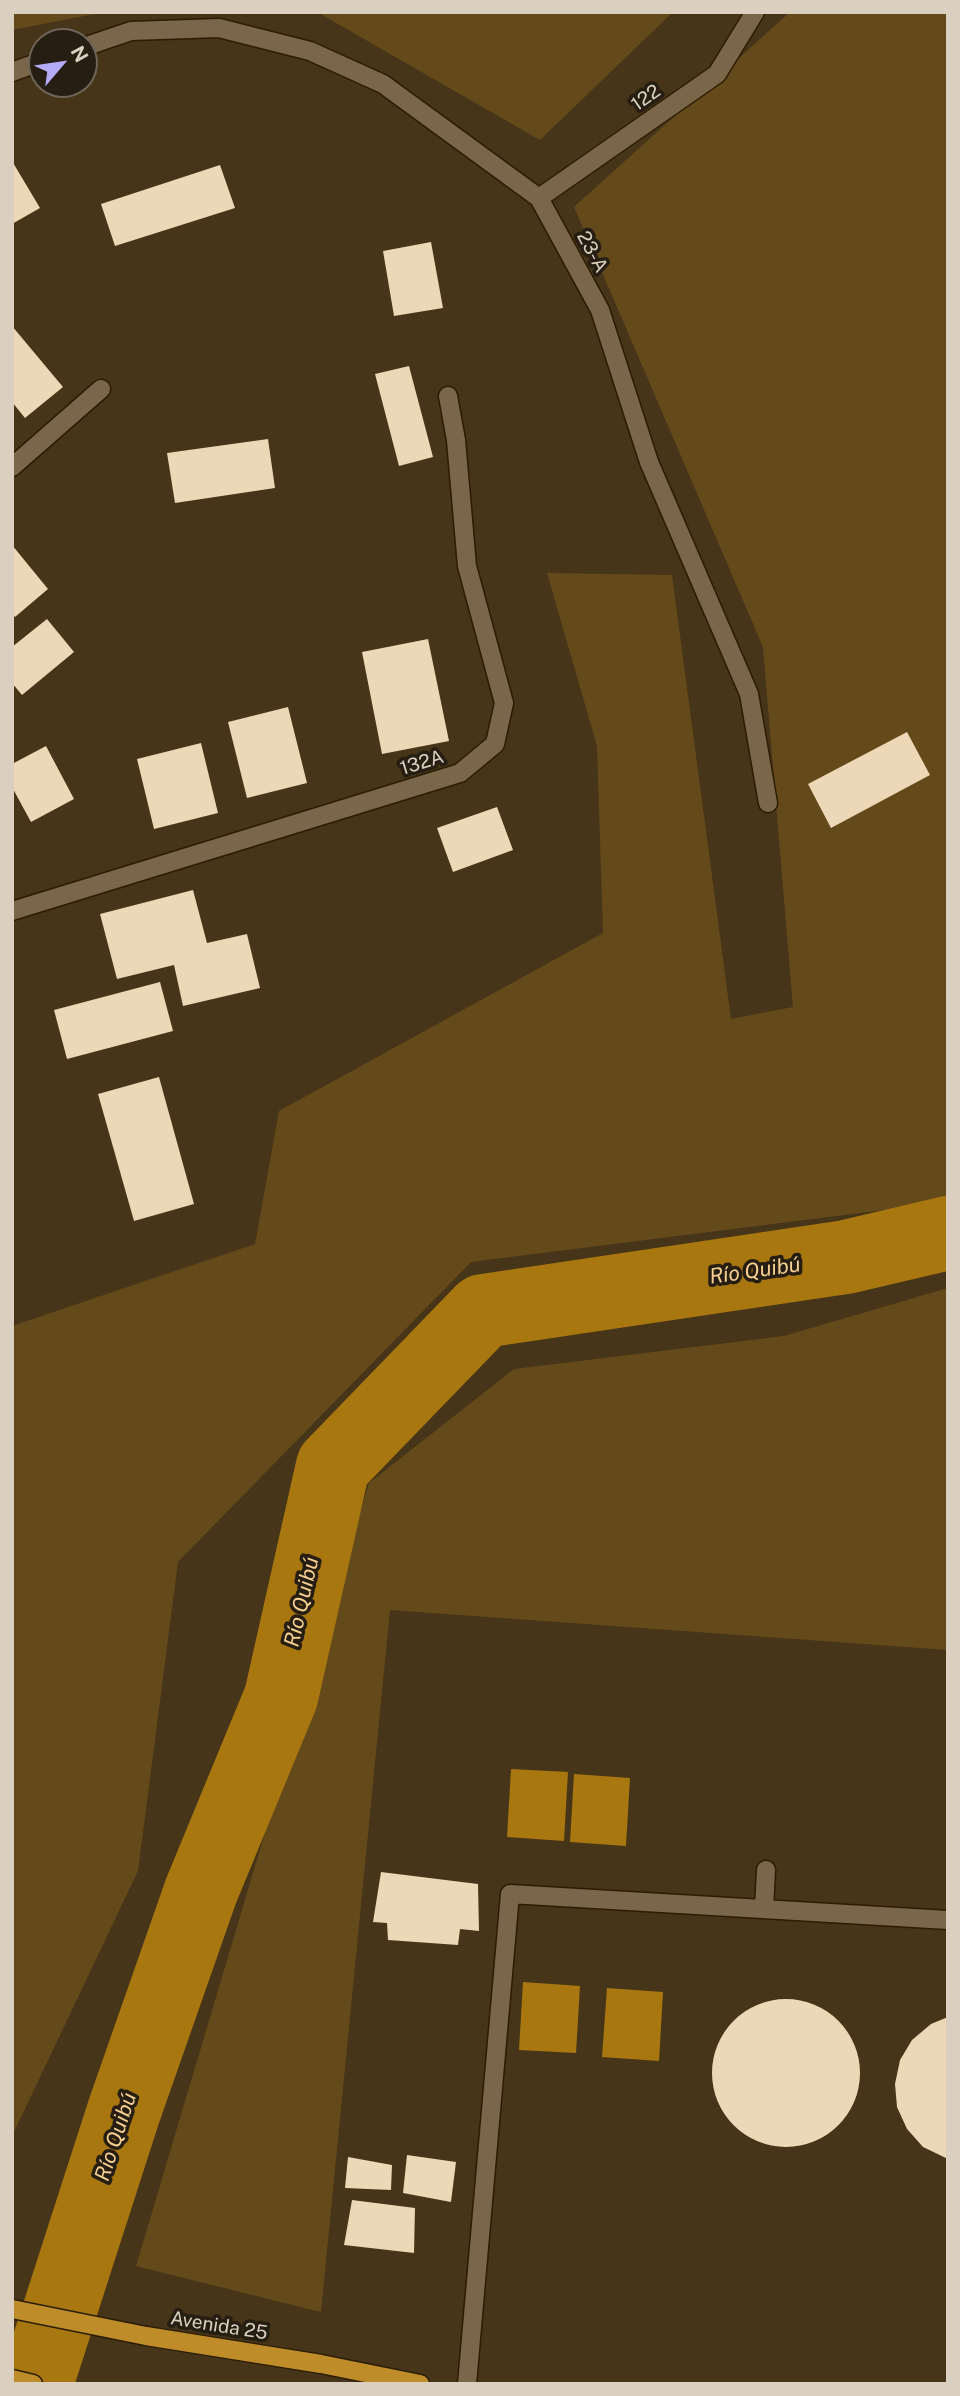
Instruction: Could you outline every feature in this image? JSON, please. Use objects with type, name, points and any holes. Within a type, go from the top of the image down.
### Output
[{"type":"main road","name":"Avenida 25","points":[[12,2309],[146,2336],[321,2364],[420,2384]]},
{"type":"main road","points":[[12,2379],[33,2384]]},
{"type":"street","name":"122","points":[[539,198],[717,74],[755,12]]},
{"type":"street","name":"23-A","points":[[98,43],[131,32],[219,28],[310,51],[383,84],[539,198],[600,310],[649,462],[749,694],[768,803]]},
{"type":"street","points":[[12,467],[101,390]]},
{"type":"street","name":"132A","points":[[12,911],[460,774],[495,744],[504,703],[467,566],[456,440],[447,396]]},
{"type":"street","points":[[764,1909],[766,1870]]},
{"type":"street","points":[[467,2384],[510,1894],[948,1920]]},
{"type":"shaded area","points":[[12,12],[105,12],[12,30]]},
{"type":"shaded area","points":[[317,12],[673,12],[540,140]]},
{"type":"shaded area","points":[[790,12],[948,12],[948,1202],[471,1262],[178,1562],[138,1871],[12,2136],[12,1326],[255,1244],[279,1111],[603,933],[597,746],[547,573],[672,575],[731,1019],[793,1007],[763,647],[574,207]]},
{"type":"shaded area","points":[[948,1288],[948,1650],[390,1610],[321,2312],[136,2266],[369,1483],[514,1369],[784,1336]]},
{"type":"shaded area","points":[[511,1769],[568,1772],[564,1841],[507,1837]]},
{"type":"shaded area","points":[[574,1774],[630,1778],[626,1846],[570,1842]]},
{"type":"shaded area","points":[[523,1982],[580,1986],[576,2053],[519,2050]]},
{"type":"shaded area","points":[[607,1988],[663,1992],[659,2061],[602,2057]]},
{"type":"building","points":[[12,161],[40,208],[12,224]]},
{"type":"building","points":[[220,165],[235,208],[115,246],[101,204]]},
{"type":"building","points":[[431,242],[443,308],[394,316],[383,251]]},
{"type":"building","points":[[12,326],[63,387],[25,418],[12,402]]},
{"type":"building","points":[[409,366],[433,457],[399,466],[375,374]]},
{"type":"building","points":[[268,439],[275,488],[175,503],[167,453]]},
{"type":"building","points":[[12,545],[48,589],[15,617],[12,613]]},
{"type":"building","points":[[47,619],[74,652],[22,695],[12,683],[12,647]]},
{"type":"building","points":[[428,639],[449,741],[382,754],[362,652]]},
{"type":"building","points":[[288,707],[307,783],[247,798],[228,722]]},
{"type":"building","points":[[907,732],[930,775],[831,828],[808,784]]},
{"type":"building","points":[[201,743],[218,813],[154,829],[137,759]]},
{"type":"building","points":[[46,746],[74,799],[31,822],[12,787],[12,764]]},
{"type":"building","points":[[497,807],[513,850],[453,872],[437,828]]},
{"type":"building","points":[[193,890],[207,943],[247,934],[260,988],[183,1006],[174,965],[117,979],[100,914]]},
{"type":"building","points":[[160,982],[173,1031],[67,1059],[54,1010]]},
{"type":"building","points":[[159,1077],[194,1204],[134,1221],[98,1094]]},
{"type":"building","points":[[381,1872],[478,1884],[479,1931],[460,1929],[458,1945],[388,1940],[387,1923],[373,1922]]},
{"type":"building","points":[[786,1999],[814,2005],[827,2011],[838,2021],[848,2032],[854,2045],[860,2073],[854,2101],[848,2114],[838,2125],[827,2135],[814,2141],[786,2147],[758,2141],[745,2135],[734,2125],[724,2114],[718,2101],[712,2073],[718,2045],[724,2032],[734,2021],[745,2011],[758,2005]]},
{"type":"building","points":[[948,2017],[948,2159],[923,2147],[907,2129],[897,2107],[895,2084],[900,2060],[912,2040],[931,2024]]},
{"type":"building","points":[[407,2155],[456,2162],[451,2202],[403,2193]]},
{"type":"building","points":[[348,2157],[392,2165],[391,2190],[345,2188]]},
{"type":"building","points":[[352,2200],[415,2208],[414,2253],[344,2245]]},
{"type":"waterway","name":"Río Quibú","points":[[36,2384],[124,2111],[201,1891],[281,1697],[333,1466],[483,1311],[846,1257],[948,1233]]}]
